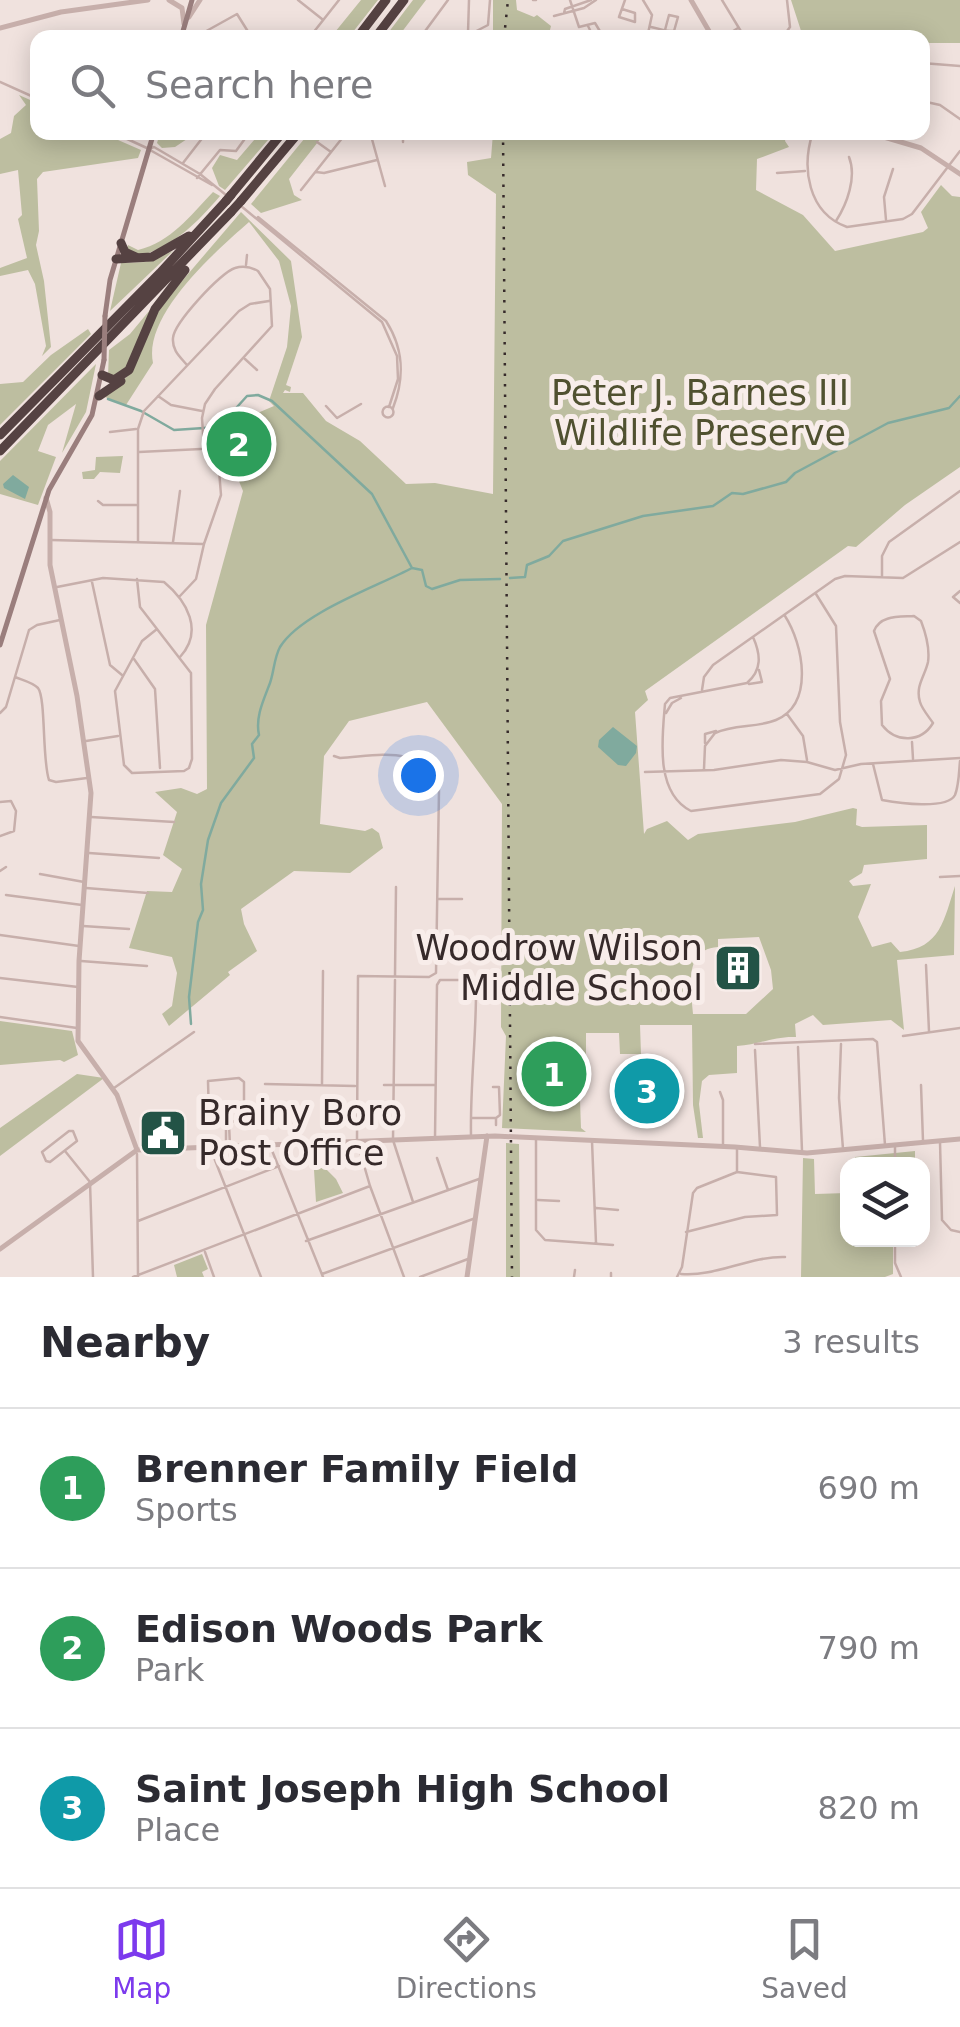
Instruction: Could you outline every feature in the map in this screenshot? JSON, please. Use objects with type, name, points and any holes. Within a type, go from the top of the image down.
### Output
[{"type":"highway","points":[[363,30],[386,0]]},
{"type":"highway","points":[[381,30],[404,0]]},
{"type":"highway","points":[[0,436],[207,222],[276,140]]},
{"type":"highway","points":[[0,450],[242,202],[292,140]]},
{"type":"highway","points":[[98,396],[125,376],[162,298],[229,215]]},
{"type":"highway","points":[[116,259],[144,258],[170,249],[207,222]]},
{"type":"highway","points":[[121,243],[128,254],[144,258]]},
{"type":"highway","points":[[102,375],[114,380],[125,376]]},
{"type":"main road","points":[[183,29],[192,0]]},
{"type":"main road","points":[[0,645],[46,498],[85,430],[98,396],[116,259],[152,140]]},
{"type":"street","points":[[66,11],[75,0]]},
{"type":"street","points":[[0,28],[87,4],[148,0]]},
{"type":"street","points":[[169,0],[182,8],[183,29]]},
{"type":"street","points":[[183,29],[200,0]]},
{"type":"street","points":[[298,0],[323,20]]},
{"type":"street","points":[[315,30],[338,0]]},
{"type":"street","points":[[426,30],[448,0]]},
{"type":"street","points":[[469,0],[469,30]]},
{"type":"street","points":[[477,30],[488,25],[490,0]]},
{"type":"street","points":[[570,0],[580,28],[595,23],[599,30]]},
{"type":"street","points":[[554,16],[594,0]]},
{"type":"street","points":[[622,9],[626,0]]},
{"type":"street","points":[[643,0],[652,15],[650,30]]},
{"type":"street","points":[[691,0],[708,30]]},
{"type":"street","points":[[722,0],[738,28],[735,30]]},
{"type":"street","points":[[787,0],[791,16],[787,30]]},
{"type":"street","points":[[208,30],[236,14],[247,30]]},
{"type":"street","points":[[588,26],[591,30]]},
{"type":"street","points":[[651,27],[665,30]]},
{"type":"street","points":[[930,63],[960,66]]},
{"type":"street","points":[[0,82],[30,95]]},
{"type":"street","points":[[930,102],[960,119]]},
{"type":"street","points":[[130,140],[214,186],[376,312]]},
{"type":"street","points":[[184,163],[200,140]]},
{"type":"street","points":[[198,176],[220,150],[236,151],[244,140]]},
{"type":"street","points":[[301,190],[340,140]]},
{"type":"street","points":[[372,140],[385,186]]},
{"type":"street","points":[[811,140],[807,171],[816,199],[836,222],[854,228],[912,214],[960,151]]},
{"type":"street","points":[[896,140],[911,144],[960,174]]},
{"type":"street","points":[[317,142],[331,152]]},
{"type":"street","points":[[149,148],[184,163],[198,176]]},
{"type":"street","points":[[836,222],[848,200],[852,166],[849,158]]},
{"type":"street","points":[[316,172],[377,160]]},
{"type":"street","points":[[886,222],[884,197],[894,168]]},
{"type":"street","points":[[777,173],[807,171]]},
{"type":"street","points":[[256,217],[376,312],[397,356],[398,379],[391,408]]},
{"type":"street","points":[[246,267],[247,255]]},
{"type":"street","points":[[179,596],[196,579],[222,485],[216,466],[204,449],[203,412],[211,393],[270,330],[274,320],[272,300],[264,278],[246,267],[228,271],[178,322],[173,346],[187,365]]},
{"type":"street","points":[[138,542],[138,429],[144,410],[244,306],[272,300]]},
{"type":"street","points":[[244,358],[258,370]]},
{"type":"street","points":[[157,395],[171,405],[203,412]]},
{"type":"street","points":[[326,406],[336,418],[361,404]]},
{"type":"street","points":[[110,432],[138,429]]},
{"type":"street","points":[[138,452],[204,449]]},
{"type":"street","points":[[173,543],[180,490]]},
{"type":"street","points":[[882,579],[882,556],[889,542],[960,491]]},
{"type":"street","points":[[46,498],[55,588],[89,777],[77,1028],[80,1046],[113,1088],[137,1150],[136,1276],[370,1186]]},
{"type":"street","points":[[98,501],[103,505],[138,505]]},
{"type":"street","points":[[50,540],[204,544]]},
{"type":"street","points":[[702,692],[708,671],[841,577],[882,579],[911,575],[960,542]]},
{"type":"street","points":[[55,588],[92,580],[164,582],[179,596],[190,616],[192,634],[187,649],[179,657]]},
{"type":"street","points":[[92,580],[110,665],[122,675]]},
{"type":"street","points":[[137,580],[138,602],[179,657],[192,679],[192,759],[186,770],[130,772],[124,765],[114,697],[142,641],[157,629]]},
{"type":"street","points":[[960,591],[953,596],[960,603]]},
{"type":"street","points":[[754,638],[762,682],[687,695],[672,703],[664,717],[666,784],[686,808],[700,812],[820,794],[835,784],[846,755],[840,722],[836,626],[816,594]]},
{"type":"street","points":[[704,771],[705,734],[770,722],[794,705],[802,684],[796,638],[785,616]]},
{"type":"street","points":[[894,617],[920,618],[928,642],[928,664],[920,678],[919,694],[932,726],[912,740],[885,730],[881,718],[881,702],[890,679],[874,631],[880,622],[894,617]]},
{"type":"street","points":[[0,712],[6,706],[30,629],[62,620]]},
{"type":"street","points":[[132,658],[155,688],[160,771]]},
{"type":"street","points":[[747,683],[758,669]]},
{"type":"street","points":[[15,677],[35,686],[41,694],[48,780],[89,777]]},
{"type":"street","points":[[786,714],[803,736],[807,762]]},
{"type":"street","points":[[84,741],[119,736]]},
{"type":"street","points":[[912,740],[913,760]]},
{"type":"street","points":[[334,756],[402,754],[432,774],[439,790],[435,975],[358,976],[357,1141],[404,1277]]},
{"type":"street","points":[[645,772],[704,771],[781,760],[834,770],[873,763],[960,760],[955,794],[942,804],[882,800],[873,763]]},
{"type":"street","points":[[0,802],[11,801],[16,811],[14,831],[0,836]]},
{"type":"street","points":[[90,816],[174,822]]},
{"type":"street","points":[[88,852],[159,858]]},
{"type":"street","points":[[0,871],[6,867]]},
{"type":"street","points":[[40,874],[85,885],[148,893]]},
{"type":"street","points":[[940,876],[960,876]]},
{"type":"street","points":[[396,887],[394,1140],[414,1202]]},
{"type":"street","points":[[6,896],[83,905]]},
{"type":"street","points":[[438,899],[462,900]]},
{"type":"street","points":[[82,926],[129,929]]},
{"type":"street","points":[[0,935],[80,946]]},
{"type":"street","points":[[80,961],[147,966]]},
{"type":"street","points":[[926,965],[929,1032]]},
{"type":"street","points":[[322,1084],[323,972]]},
{"type":"street","points":[[0,979],[78,987]]},
{"type":"street","points":[[435,1138],[439,981],[476,980],[471,1137]]},
{"type":"street","points":[[0,1017],[77,1028]]},
{"type":"street","points":[[903,1036],[960,1028]]},
{"type":"street","points":[[113,1088],[194,1032]]},
{"type":"street","points":[[760,1149],[755,1047],[873,1038],[878,1042],[885,1147]]},
{"type":"street","points":[[841,1044],[839,1098],[843,1151]]},
{"type":"street","points":[[798,1047],[802,1153]]},
{"type":"street","points":[[239,1078],[244,1082],[246,1116],[227,1122],[208,1117],[207,1084],[210,1080],[239,1078]]},
{"type":"street","points":[[265,1084],[357,1086]]},
{"type":"street","points":[[384,1085],[436,1085]]},
{"type":"street","points":[[921,1085],[923,1143]]},
{"type":"street","points":[[471,1118],[500,1116],[500,1087],[493,1087]]},
{"type":"street","points":[[720,1092],[723,1146]]},
{"type":"street","points":[[496,1118],[496,1125]]},
{"type":"street","points":[[227,1122],[228,1148]]},
{"type":"street","points":[[72,1130],[77,1141],[65,1151],[50,1162],[42,1156],[42,1152],[72,1130]]},
{"type":"street","points":[[466,1277],[488,1136]]},
{"type":"street","points":[[0,1249],[137,1150],[488,1136],[802,1153],[960,1138]]},
{"type":"street","points":[[536,1137],[536,1230],[540,1236],[545,1240],[613,1245]]},
{"type":"street","points":[[592,1140],[596,1243]]},
{"type":"street","points":[[940,1141],[942,1220],[951,1230],[960,1232]]},
{"type":"street","points":[[270,1146],[322,1276],[474,1218]]},
{"type":"street","points":[[895,1146],[895,1157]]},
{"type":"street","points":[[737,1147],[737,1172]]},
{"type":"street","points":[[211,1148],[261,1277]]},
{"type":"street","points":[[65,1151],[90,1182],[93,1277]]},
{"type":"street","points":[[437,1158],[448,1190]]},
{"type":"street","points":[[138,1221],[278,1166]]},
{"type":"street","points":[[686,1232],[745,1217],[777,1215],[776,1176],[737,1172],[694,1190],[686,1232],[678,1275],[702,1276],[784,1256]]},
{"type":"street","points":[[306,1241],[480,1178]]},
{"type":"street","points":[[536,1200],[559,1201]]},
{"type":"street","points":[[595,1208],[618,1210]]},
{"type":"street","points":[[895,1247],[900,1277]]},
{"type":"street","points":[[204,1250],[214,1277]]},
{"type":"street","points":[[420,1277],[469,1259]]},
{"type":"street","points":[[574,1277],[575,1270]]},
{"type":"green space","points":[[361,0],[378,0],[354,30],[337,30]]},
{"type":"green space","points":[[413,0],[426,0],[403,30],[390,30]]},
{"type":"green space","points":[[493,0],[516,0],[517,10],[537,15],[551,26],[550,30],[493,30]]},
{"type":"green space","points":[[791,0],[960,0],[960,43],[930,43],[930,30],[801,30]]},
{"type":"green space","points":[[19,95],[30,100],[30,140],[118,140],[141,150],[138,158],[43,172],[37,179],[36,245],[51,347],[42,356],[46,346],[35,284],[28,270],[0,276],[0,268],[27,258],[18,219],[22,215],[18,170],[0,174],[0,139],[11,133],[14,116],[26,105]]},
{"type":"green space","points":[[186,140],[175,147],[162,148],[157,143]]},
{"type":"green space","points":[[254,140],[268,140],[225,190],[219,186],[212,168],[220,155],[237,160]]},
{"type":"green space","points":[[303,140],[320,140],[289,179],[294,195],[302,200],[261,213],[251,204]]},
{"type":"green space","name":"Peter J. Barnes III Wildlife Preserve","points":[[492,140],[785,140],[789,147],[757,159],[756,190],[803,215],[835,251],[923,232],[928,228],[921,212],[941,185],[952,196],[960,197],[960,467],[905,505],[856,547],[848,546],[645,691],[648,700],[635,712],[644,834],[667,821],[688,840],[698,834],[795,822],[853,808],[857,809],[856,825],[862,827],[927,825],[927,859],[864,865],[862,873],[849,881],[853,886],[871,884],[858,917],[872,947],[891,942],[900,952],[933,938],[944,920],[955,886],[954,955],[897,960],[904,1030],[891,1020],[823,1025],[813,1015],[795,1024],[796,1037],[737,1046],[737,1073],[709,1075],[702,1081],[699,1104],[703,1138],[698,1138],[693,1105],[692,1025],[640,1025],[641,1054],[620,1054],[619,1033],[586,1033],[586,1071],[579,1072],[581,1128],[586,1132],[502,1128],[506,1036],[501,1027],[502,804],[427,702],[349,721],[324,756],[320,824],[365,831],[372,828],[379,833],[383,848],[350,873],[294,871],[241,909],[257,951],[169,1026],[162,1014],[172,1006],[177,973],[172,957],[129,948],[147,891],[172,892],[182,869],[163,855],[177,812],[155,792],[181,788],[197,794],[207,789],[206,625],[243,491],[227,452],[221,447],[221,434],[206,434],[206,427],[237,412],[248,410],[253,415],[274,406],[269,401],[287,347],[291,306],[279,261],[249,222],[201,267],[170,305],[153,344],[153,363],[126,405],[105,397],[133,371],[152,322],[165,301],[241,212],[291,261],[302,337],[286,385],[291,387],[290,392],[283,393],[303,393],[326,421],[360,441],[406,484],[435,483],[493,494],[496,194],[468,175],[467,162],[491,158]],"holes":[[[759,937],[771,970],[773,989],[746,1014],[693,1014],[694,962],[707,949],[718,947],[718,939]]]},
{"type":"green space","points":[[213,192],[220,196],[175,239],[141,256],[127,249],[128,245],[138,250],[160,241]]},
{"type":"green space","points":[[173,251],[110,311],[121,263],[146,262]]},
{"type":"green space","points":[[154,305],[123,375],[108,376],[109,350],[130,334]]},
{"type":"green space","points":[[88,329],[91,334],[0,425],[0,384],[23,382],[51,355]]},
{"type":"green space","points":[[96,364],[86,412],[62,453],[76,404],[48,425],[38,451],[56,457],[38,505],[0,494],[0,461]]},
{"type":"green space","points":[[123,456],[120,473],[100,472],[94,479],[83,479],[82,472],[95,470],[96,457]]},
{"type":"green space","points":[[0,1021],[72,1031],[78,1055],[64,1062],[0,1065]]},
{"type":"green space","points":[[77,1074],[104,1078],[0,1156],[0,1128]]},
{"type":"green space","points":[[506,1143],[519,1144],[520,1277],[506,1277]]},
{"type":"green space","points":[[915,1151],[915,1157],[855,1157]]},
{"type":"green space","points":[[803,1158],[814,1159],[815,1194],[840,1193],[840,1247],[893,1247],[893,1274],[801,1277]]},
{"type":"green space","points":[[324,1167],[343,1193],[316,1202],[314,1170]]},
{"type":"green space","points":[[202,1254],[208,1269],[202,1272],[204,1277],[177,1277],[174,1265]]},
{"type":"water","points":[[13,475],[29,487],[25,499],[4,488],[3,484]]},
{"type":"water","points":[[613,727],[637,746],[626,766],[618,765],[598,747],[599,740]]},
{"type":"waterway","points":[[108,399],[141,411],[174,430],[219,427],[247,396],[258,395],[272,401],[372,494],[412,568]]},
{"type":"waterway","points":[[510,578],[525,577],[527,565],[549,556],[563,541],[643,516],[713,506],[732,493],[743,494],[786,482],[795,473],[888,423],[949,408],[960,396]]},
{"type":"waterway","points":[[191,1024],[189,997],[198,922],[203,910],[201,884],[208,840],[221,803],[254,758],[252,744],[259,735],[259,715],[280,647],[304,623],[322,612],[412,568],[422,570],[426,586],[432,589],[460,580],[500,579]]},
{"type":"railway","points":[[505,30],[508,0]]},
{"type":"railway","points":[[503,140],[512,1277]]},
{"type":"place","name":"Edison Woods Park","points":[[239,444]]},
{"type":"place","name":"Woodrow Wilson Middle School","points":[[738,968]]},
{"type":"place","name":"Brenner Family Field","points":[[554,1074]]},
{"type":"place","name":"Saint Joseph High School","points":[[647,1091]]},
{"type":"place","name":"Brainy Boro Post Office","points":[[163,1133]]}]
